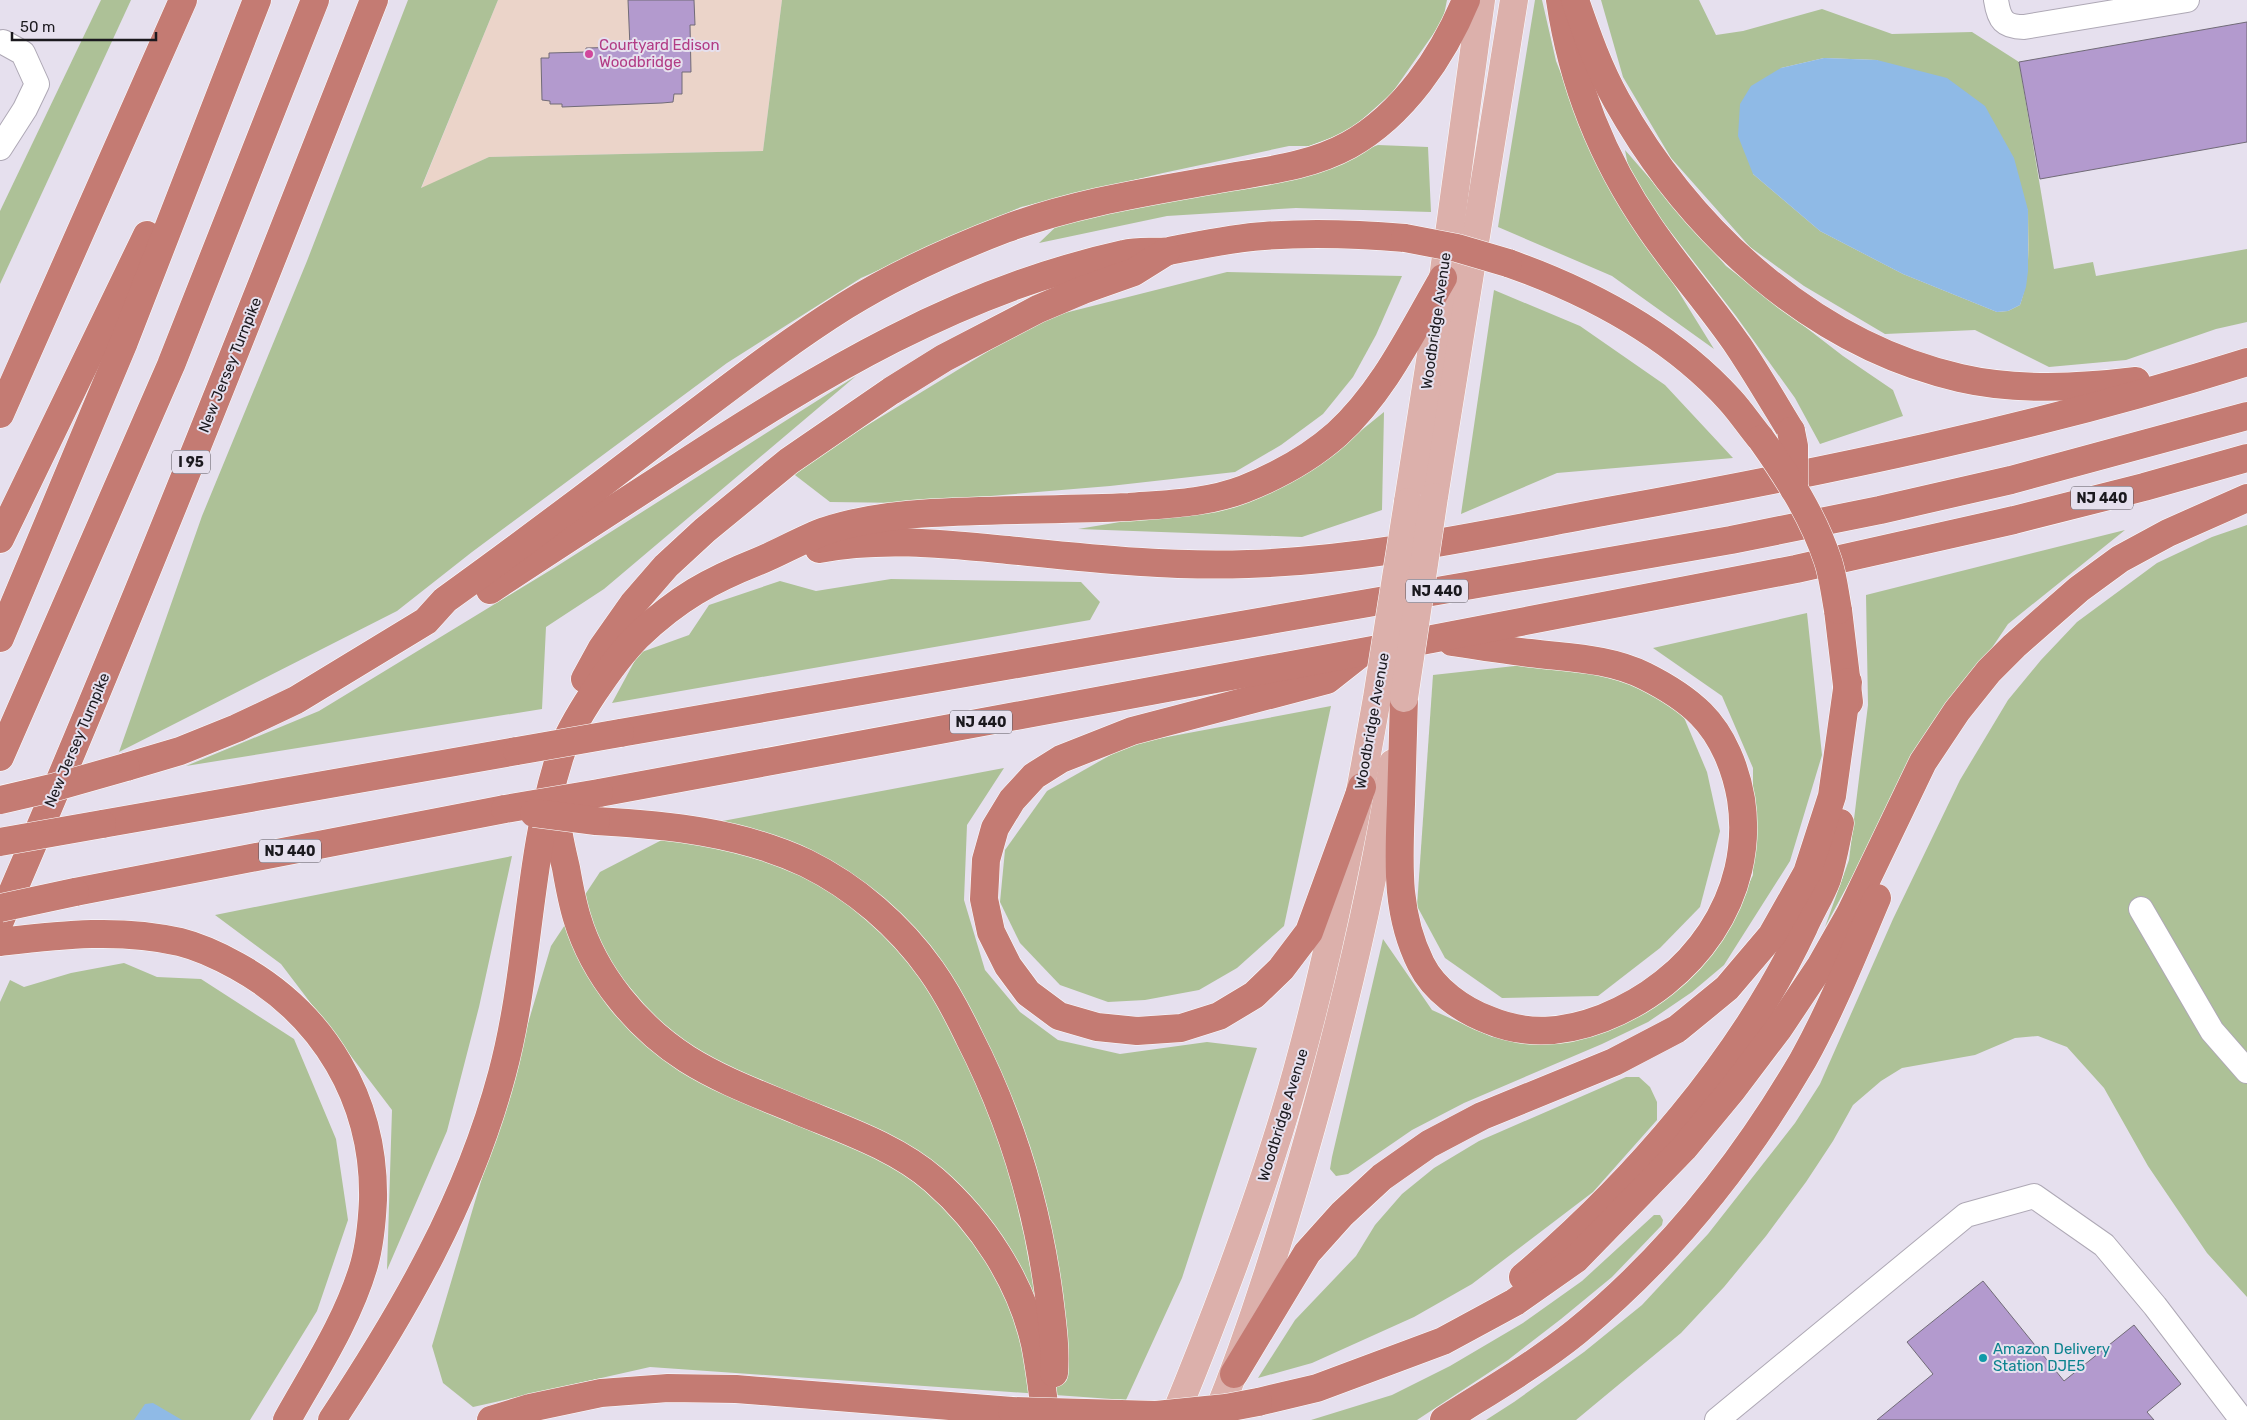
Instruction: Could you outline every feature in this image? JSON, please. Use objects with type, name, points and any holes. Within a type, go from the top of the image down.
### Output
[{"type":"highway","points":[[0,414],[183,0]]},
{"type":"highway","points":[[0,539],[120,293],[256,0]]},
{"type":"highway","points":[[0,638],[124,342],[256,0]]},
{"type":"highway","points":[[0,756],[171,365],[315,0]]},
{"type":"highway","name":"New Jersey Turnpike","points":[[0,921],[76,745],[214,406],[374,0]]},
{"type":"highway","points":[[426,621],[445,600],[756,367],[848,304],[897,278],[951,251],[1006,229],[1057,212],[1114,198],[1302,163],[1330,154],[1354,142],[1389,115],[1423,76],[1455,26],[1466,0]]},
{"type":"highway","points":[[1560,0],[1564,31],[1575,74],[1606,153],[1650,228],[1738,347],[1791,431],[1794,446],[1794,489]]},
{"type":"highway","points":[[1575,0],[1598,63],[1617,101],[1666,175],[1698,214],[1732,249],[1772,286],[1819,320],[1858,342],[1911,363],[1960,378],[2005,384],[2097,386],[2217,371]]},
{"type":"highway","points":[[0,800],[52,788],[180,751],[237,728],[296,700],[426,621],[452,614],[782,400],[848,361],[911,328],[1042,276],[1128,253],[1167,251],[1229,240],[1294,234],[1347,233],[1405,238],[1457,248],[1557,280],[1608,306],[1652,334],[1694,367],[1730,400],[1760,439],[1794,489],[1811,520],[1828,562],[1838,610],[1848,682],[1852,748],[1846,802],[1827,879],[1794,949],[1758,1012],[1709,1081],[1666,1133],[1612,1195],[1562,1244],[1510,1288],[1452,1326],[1368,1370]]},
{"type":"highway","points":[[574,724],[578,690],[602,648],[633,604],[666,566],[745,496],[838,426],[944,358],[1038,309],[1083,290],[1134,272],[1167,251]]},
{"type":"highway","points":[[332,1420],[392,1325],[461,1195],[483,1135],[502,1072],[517,1002],[540,845],[561,752],[574,724],[615,662],[633,640],[660,616],[692,592],[726,574],[825,531],[878,520],[926,513],[1163,505],[1206,499],[1242,490],[1273,476],[1305,458],[1335,435],[1362,408],[1390,370],[1442,278]]},
{"type":"highway","points":[[761,560],[828,547],[880,541],[939,543],[1181,565],[1249,564],[1384,551],[1701,494],[1983,436],[2110,403],[2247,362]]},
{"type":"highway","name":"NJ 440","points":[[0,842],[1731,540],[1880,510],[2011,480],[2247,416]]},
{"type":"highway","name":"NJ 440","points":[[0,908],[505,810],[1432,639],[1796,569],[1947,535],[2144,487],[2247,458]]},
{"type":"highway","points":[[491,1420],[530,1408],[602,1393],[668,1388],[736,1389],[1012,1411],[1156,1415],[1226,1408],[1317,1388],[1443,1341],[1515,1302],[1576,1259],[1684,1148],[1732,1090],[1773,1036],[1821,965],[1850,914],[1923,762],[1956,711],[1989,671],[2014,646],[2079,589],[2120,559],[2168,533],[2247,498]]},
{"type":"highway","points":[[1404,698],[1399,866],[1401,899],[1408,935],[1423,968],[1446,995],[1474,1014],[1508,1028],[1544,1032],[1582,1026],[1620,1011],[1655,991],[1686,964],[1713,930],[1732,895],[1742,858],[1744,818],[1738,780],[1723,744],[1702,715],[1676,693],[1643,675],[1610,663],[1432,639]]},
{"type":"highway","points":[[1444,1420],[1512,1377],[1575,1332],[1631,1283],[1683,1230],[1727,1176],[1766,1121],[1804,1058],[1838,988],[1912,818],[1936,770],[1963,718],[2014,646]]},
{"type":"highway","points":[[1362,787],[1309,932],[1281,969],[1254,995],[1219,1016],[1181,1028],[1138,1031],[1097,1028],[1059,1016],[1028,993],[1008,966],[992,932],[984,899],[986,860],[995,828],[1012,800],[1034,776],[1062,759],[1132,731],[1327,680],[1364,651]]},
{"type":"highway","points":[[1234,1374],[1307,1253],[1342,1214],[1382,1177],[1429,1144],[1482,1116],[1614,1062],[1677,1029],[1727,988],[1772,935],[1807,873],[1832,796],[1848,682]]},
{"type":"highway","points":[[554,779],[556,820],[577,919],[590,952],[608,983],[629,1010],[687,1059],[728,1082],[876,1144],[902,1157],[933,1179],[958,1203],[982,1231],[1003,1263],[1020,1302],[1034,1342],[1046,1420]]},
{"type":"highway","points":[[505,810],[596,821],[643,823],[726,835],[768,848],[806,863],[841,884],[874,908],[906,938],[932,970],[958,1016],[1001,1105],[1018,1151],[1033,1204],[1043,1252],[1051,1312],[1055,1365],[1052,1420]]},
{"type":"highway","points":[[0,942],[73,933],[109,933],[181,942],[214,954],[262,980],[282,996],[313,1026],[341,1065],[356,1100],[367,1138],[373,1179],[372,1221],[365,1264],[344,1318],[287,1420]]},
{"type":"main road","name":"Woodbridge Avenue","points":[[1214,1420],[1234,1374],[1266,1279],[1325,1078],[1355,956],[1383,829],[1404,698],[1442,278],[1481,0]]},
{"type":"main road","name":"Woodbridge Avenue","points":[[1173,1420],[1230,1276],[1264,1178],[1294,1081],[1329,948],[1362,787],[1377,698],[1421,500],[1514,0]]},
{"type":"lane","points":[[1996,0],[1997,10],[2003,21],[2011,27],[2024,27],[2187,0]]},
{"type":"lane","points":[[0,148],[25,109],[37,84],[23,53],[3,42]]},
{"type":"lane","points":[[2141,909],[2212,1031],[2247,1072]]},
{"type":"lane","points":[[1717,1420],[1966,1215],[2034,1196],[2104,1245],[2155,1306],[2240,1416]]},
{"type":"shaded area","points":[[498,0],[782,0],[763,151],[489,157],[421,189]]},
{"type":"green space","points":[[101,0],[131,0],[0,284],[0,211]]},
{"type":"green space","points":[[408,0],[498,0],[421,188],[489,157],[763,151],[782,0],[1447,0],[1443,20],[1392,93],[1349,131],[1309,146],[1289,146],[1163,173],[1021,207],[861,278],[727,363],[472,552],[397,611],[119,752],[202,516],[307,261]]},
{"type":"green space","points":[[1535,0],[1542,0],[1556,61],[1592,152],[1714,349],[1612,276],[1498,227]]},
{"type":"green space","points":[[1601,0],[1699,0],[1716,35],[1743,31],[1822,9],[1892,34],[1972,32],[2019,62],[2054,269],[2093,262],[2096,276],[2247,249],[2247,322],[2216,329],[2126,360],[2049,367],[1975,330],[1885,334],[1804,286],[1750,247],[1671,158],[1623,77]],"holes":[[[1824,58],[1877,60],[2028,210],[2026,282],[2020,305],[2008,311],[1997,312],[1903,274],[1820,231],[1753,174],[1781,68]]]},
{"type":"green space","points":[[1378,145],[1428,147],[1431,212],[1296,208],[1167,216],[1039,243],[1065,218],[1292,177]]},
{"type":"green space","points":[[1625,150],[1726,266],[1843,356],[1893,390],[1903,416],[1820,444],[1795,398],[1736,316],[1631,181]]},
{"type":"green space","points":[[1227,272],[1402,276],[1376,335],[1353,377],[1323,414],[1281,445],[1235,472],[1110,486],[906,503],[830,502],[791,472],[1041,319]]},
{"type":"green space","points":[[1494,290],[1580,326],[1665,385],[1733,458],[1557,473],[1461,514]]},
{"type":"green space","points":[[856,376],[604,589],[546,627],[542,709],[186,766],[319,711],[554,568]]},
{"type":"green space","points":[[1384,412],[1382,510],[1302,537],[1078,529],[1246,501],[1316,467]]},
{"type":"green space","points":[[2247,525],[2247,1297],[2207,1253],[2148,1166],[2104,1088],[2067,1047],[2038,1036],[2015,1038],[1975,1055],[1902,1068],[1881,1081],[1853,1105],[1833,1141],[1806,1182],[1766,1236],[1724,1287],[1681,1333],[1576,1420],[1486,1420],[1584,1352],[1642,1305],[1708,1234],[1795,1123],[1820,1084],[1893,919],[1960,780],[2008,700],[2041,660],[2077,622],[2157,563],[2212,537]]},
{"type":"green space","points":[[2125,530],[2008,624],[1911,768],[1825,927],[1849,860],[1868,705],[1866,595]]},
{"type":"green space","points":[[891,579],[1081,582],[1100,602],[1090,620],[612,703],[639,653],[689,635],[709,605],[780,581],[816,591]]},
{"type":"green space","points":[[1807,613],[1822,755],[1790,861],[1724,965],[1692,992],[1648,1022],[1602,1044],[1464,1103],[1412,1130],[1348,1174],[1336,1176],[1330,1169],[1332,1157],[1383,939],[1432,1010],[1492,1037],[1558,1041],[1723,938],[1753,875],[1753,768],[1722,696],[1653,648]]},
{"type":"green space","points":[[1543,663],[1629,679],[1680,708],[1707,772],[1720,831],[1700,907],[1660,948],[1598,996],[1502,998],[1445,958],[1417,906],[1433,675]]},
{"type":"green space","points":[[1331,706],[1284,926],[1237,968],[1199,990],[1145,1000],[1108,1002],[1060,985],[1020,943],[1000,902],[1005,850],[1047,791],[1130,744]]},
{"type":"green space","points":[[1004,768],[967,825],[964,900],[985,970],[1020,1012],[1058,1040],[1120,1054],[1207,1042],[1257,1048],[1182,1278],[1126,1400],[650,1367],[473,1407],[443,1383],[432,1346],[551,946],[600,872],[685,828]]},
{"type":"green space","points":[[512,856],[479,1007],[447,1131],[387,1270],[392,1110],[281,964],[215,915]]},
{"type":"green space","points":[[124,963],[157,977],[201,979],[294,1039],[336,1139],[348,1220],[317,1311],[250,1420],[0,1420],[0,1002],[10,980],[24,987],[71,973]]},
{"type":"green space","points":[[1626,1077],[1639,1077],[1650,1087],[1657,1102],[1657,1120],[1593,1192],[1472,1284],[1414,1317],[1312,1363],[1258,1378],[1295,1320],[1356,1256],[1375,1225],[1402,1194],[1434,1168],[1479,1141]]},
{"type":"green space","points":[[1654,1215],[1660,1215],[1663,1220],[1662,1225],[1612,1277],[1508,1360],[1417,1420],[1311,1420],[1392,1395],[1450,1366],[1523,1323],[1582,1281]]},
{"type":"water","points":[[1824,58],[1877,60],[1947,78],[1985,106],[2014,158],[2028,210],[2028,271],[2026,287],[2020,305],[2008,311],[1997,312],[1903,274],[1820,231],[1753,174],[1738,136],[1740,104],[1751,86],[1781,68]]},
{"type":"water","points":[[153,1403],[182,1420],[134,1420],[145,1404]]},
{"type":"building","name":"Courtyard Edison Woodbridge","points":[[628,0],[694,0],[695,25],[690,25],[691,72],[682,72],[682,94],[674,94],[673,102],[662,103],[562,107],[562,104],[550,104],[550,101],[542,100],[541,58],[549,58],[549,53],[586,52],[586,48],[630,47]]},
{"type":"building","points":[[2247,22],[2247,142],[2040,179],[2019,62]]},
{"type":"building","name":"Amazon Delivery Station DJE5","points":[[1983,1281],[2064,1381],[2134,1325],[2181,1384],[2147,1412],[2154,1420],[1877,1420],[1933,1374],[1907,1342]]},
{"type":"place","name":"Courtyard Edison Woodbridge","points":[[589,54]]},
{"type":"place","name":"Amazon Delivery Station DJE5","points":[[1983,1358]]}]
